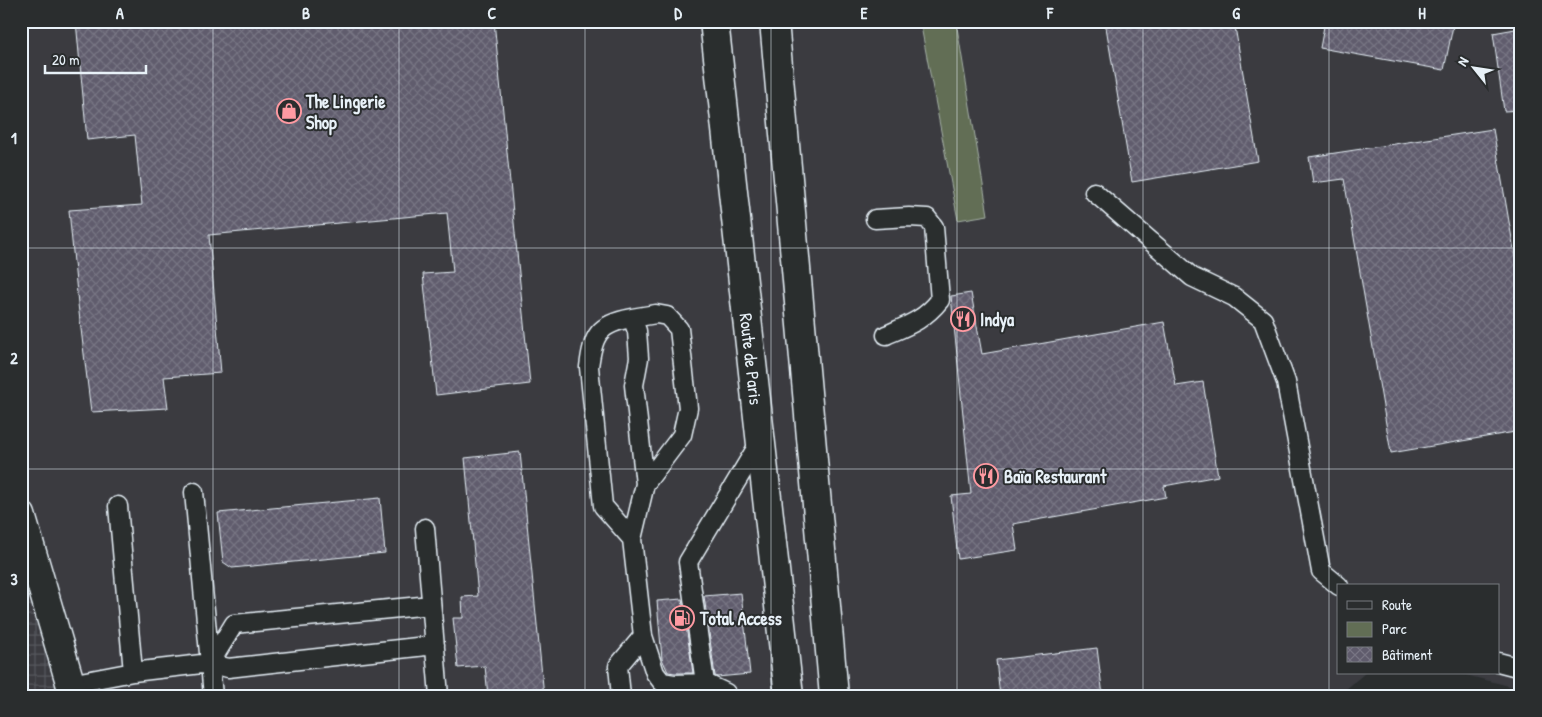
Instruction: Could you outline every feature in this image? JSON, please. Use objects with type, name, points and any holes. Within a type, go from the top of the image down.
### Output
[{"type":"main road","name":"Route de Paris","points":[[714,21],[789,696]]},
{"type":"main road","points":[[774,21],[834,696]]},
{"type":"main road","points":[[21,515],[72,690]]},
{"type":"lane","points":[[1094,192],[1192,277],[1234,297],[1263,320],[1286,382],[1321,571],[1337,584]]},
{"type":"lane","points":[[874,219],[927,218],[934,227],[940,300],[930,312],[910,325],[886,334]]},
{"type":"lane","points":[[632,539],[603,506],[589,367],[592,346],[602,329],[614,321],[656,314],[668,316],[679,329],[688,408],[682,436],[644,484]]},
{"type":"lane","points":[[632,318],[637,331],[639,358],[634,384],[644,484],[632,539],[643,636],[655,673],[662,682],[674,684],[705,683],[726,693],[728,696]]},
{"type":"lane","points":[[705,683],[688,562],[761,442]]},
{"type":"lane","points":[[194,492],[213,696]]},
{"type":"lane","points":[[118,506],[133,672]]},
{"type":"lane","points":[[425,528],[439,696]]},
{"type":"lane","points":[[210,663],[234,624],[432,605]]},
{"type":"lane","points":[[621,696],[618,666],[643,636]]},
{"type":"lane","points":[[72,690],[133,672],[210,663],[228,668],[435,646]]},
{"type":"lane","points":[[1500,663],[1521,668]]},
{"type":"shaded area","points":[[21,21],[1521,21],[1521,689],[1462,674],[1500,674],[1500,584],[1337,584],[1337,674],[1364,674],[1338,696],[71,696],[21,530]]},
{"type":"shaded area","points":[[21,530],[71,696],[21,696]]},
{"type":"green space","points":[[920,21],[956,21],[988,215],[958,220]]},
{"type":"building","points":[[76,21],[494,21],[530,384],[436,395],[423,274],[453,272],[447,213],[209,235],[221,373],[164,377],[168,408],[91,412],[69,210],[142,205],[135,135],[87,140]]},
{"type":"building","points":[[1105,21],[1234,21],[1258,161],[1132,182]]},
{"type":"building","points":[[1325,21],[1454,21],[1444,70],[1320,48]]},
{"type":"building","points":[[1521,28],[1521,110],[1504,111],[1493,33]]},
{"type":"building","points":[[1493,129],[1521,291],[1521,431],[1391,453],[1344,179],[1313,183],[1309,157]]},
{"type":"building","points":[[971,293],[982,354],[1164,322],[1176,386],[1203,382],[1218,476],[1164,486],[1166,497],[1013,524],[1017,550],[958,559],[951,496],[971,494],[951,296]]},
{"type":"building","points":[[520,452],[544,696],[488,696],[485,666],[458,668],[453,618],[463,618],[462,597],[478,596],[465,458]]},
{"type":"building","points":[[380,498],[385,553],[232,568],[223,562],[218,513]]},
{"type":"building","points":[[741,593],[750,674],[717,677],[715,676],[704,596]]},
{"type":"building","points":[[682,599],[693,673],[668,672],[662,659],[657,601]]},
{"type":"building","points":[[1097,648],[1103,696],[1000,696],[996,660]]},
{"type":"place","name":"The Lingerie Shop","points":[[289,111]]},
{"type":"place","name":"Indya","points":[[963,319]]},
{"type":"place","name":"Baïa Restaurant","points":[[986,476]]},
{"type":"place","name":"Total Access","points":[[682,618]]}]
